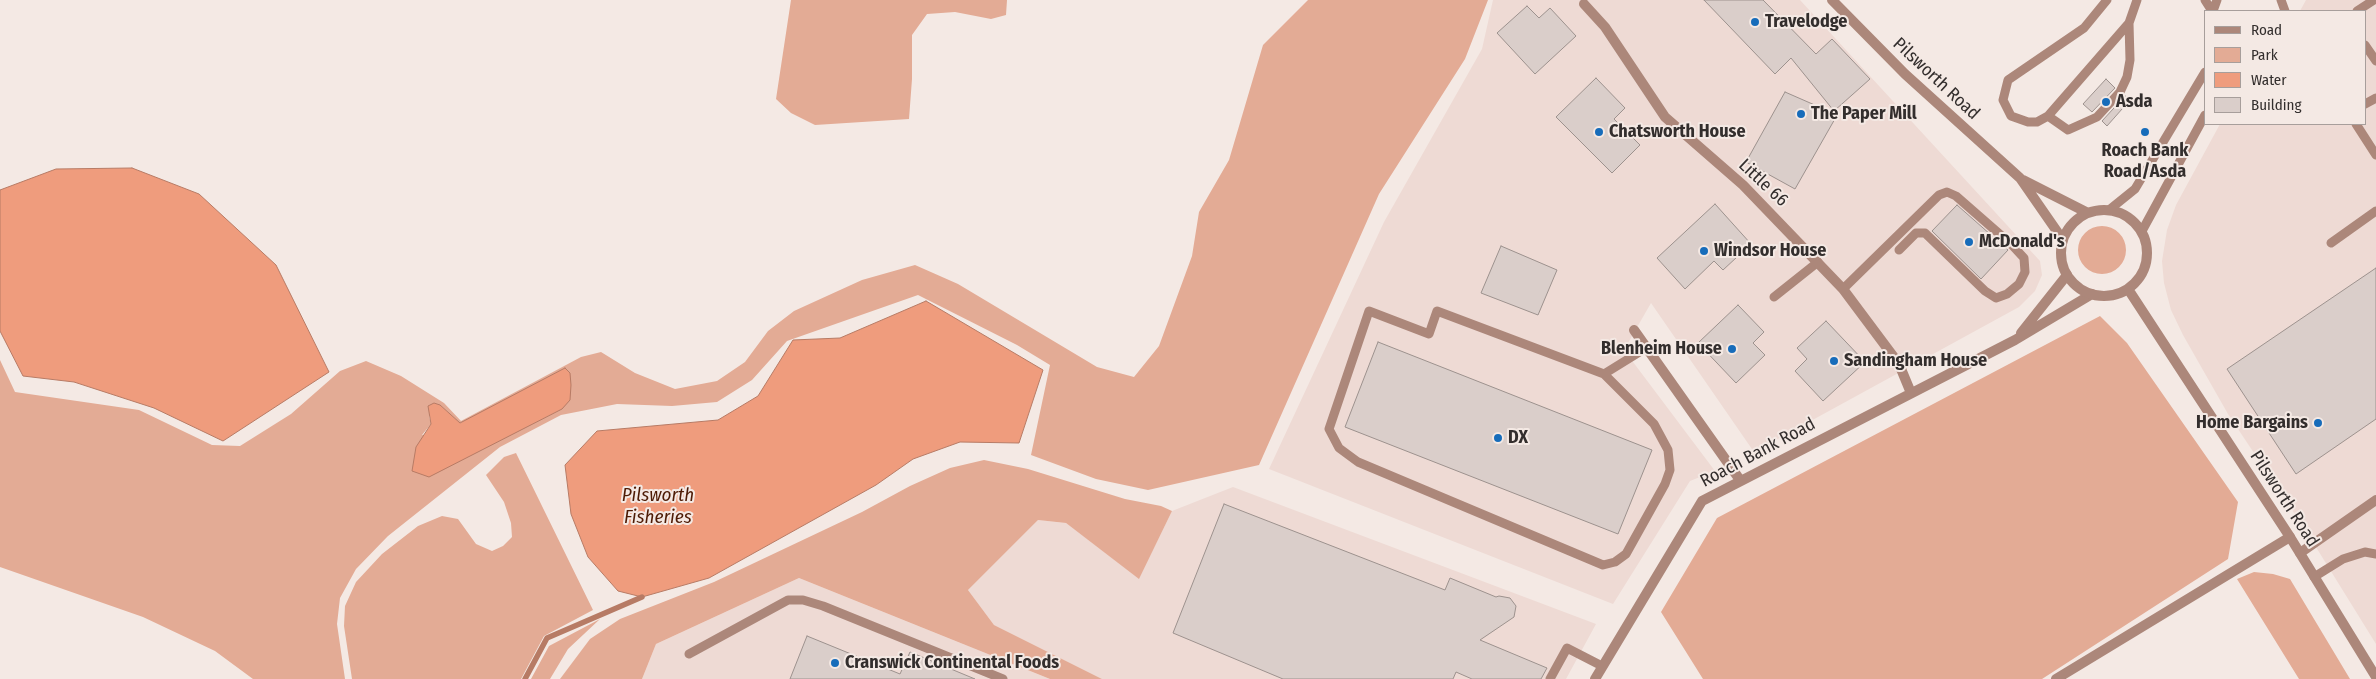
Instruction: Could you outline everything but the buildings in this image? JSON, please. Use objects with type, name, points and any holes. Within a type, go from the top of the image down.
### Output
[{"type":"street","name":"Pilsworth Road","points":[[1832,0],[1905,74],[2020,178],[2063,240]]},
{"type":"street","name":"Little 66","points":[[1584,4],[1605,27],[1666,117],[1743,185],[1843,289],[1899,364],[1911,393]]},
{"type":"street","name":"Pilsworth Road","points":[[2020,178],[2088,213]]},
{"type":"street","points":[[2109,210],[2122,214],[2133,221],[2142,231],[2148,256],[2138,280],[2128,289],[2117,294],[2104,296],[2082,290],[2067,275],[2063,264],[2063,240],[2077,220],[2088,213],[2109,210]]},
{"type":"street","name":"Roach Bank Road","points":[[2015,340],[2067,275]]},
{"type":"street","name":"Pilsworth Road","points":[[2128,289],[2290,537],[2376,677]]},
{"type":"street","name":"Roach Bank Road","points":[[1594,679],[1702,501],[2015,340],[2092,294]]},
{"type":"street","points":[[1634,330],[1740,480]]},
{"type":"street","points":[[2300,553],[2376,500]]},
{"type":"street","points":[[2056,679],[2290,537]]},
{"type":"lane","points":[[2107,0],[2084,28],[2008,80],[2003,100],[2012,116],[2028,122],[2037,122],[2048,116],[2129,24]]},
{"type":"lane","points":[[2048,116],[2068,130],[2097,117],[2120,92],[2127,77],[2130,60],[2129,24],[2137,0]]},
{"type":"lane","points":[[2358,10],[2374,0]]},
{"type":"lane","points":[[2366,47],[2376,62]]},
{"type":"lane","points":[[2109,210],[2135,189],[2204,74]]},
{"type":"lane","points":[[2142,231],[2204,116]]},
{"type":"lane","points":[[2357,125],[2376,156]]},
{"type":"lane","points":[[1843,289],[1939,195],[1947,192],[1956,196],[2012,245],[2024,258],[2025,272],[2019,284],[2007,294],[1996,298],[1985,291],[1925,233],[1916,233],[1899,250]]},
{"type":"lane","points":[[2331,243],[2376,211]]},
{"type":"lane","points":[[1774,297],[1818,262]]},
{"type":"lane","points":[[1369,311],[1430,334],[1438,311],[1604,374],[1654,424],[1668,450],[1670,470],[1665,484],[1626,554],[1614,562],[1603,566],[1358,462],[1339,448],[1329,429],[1369,311]]},
{"type":"lane","points":[[1604,374],[1646,348]]},
{"type":"lane","points":[[2314,577],[2343,560],[2365,552],[2376,554]]},
{"type":"lane","points":[[689,654],[788,600],[803,600],[823,606],[1003,679]]},
{"type":"lane","points":[[1550,679],[1568,648],[1602,666]]},
{"type":"shaded area","points":[[1493,0],[1800,0],[2040,261],[2042,275],[2035,291],[2019,307],[1754,452],[1651,303],[1624,350],[1715,471],[1690,481],[1613,604],[1269,469],[1384,222],[1482,49]]},
{"type":"shaded area","points":[[2306,0],[2376,0],[2376,644],[2306,531],[2228,414],[2183,335],[2171,310],[2164,283],[2162,261],[2167,230],[2176,205],[2219,125],[2366,125],[2366,10],[2301,10]]},
{"type":"shaded area","points":[[1233,487],[1596,624],[1566,679],[1102,679],[994,625],[968,590],[1038,520],[1066,523],[1139,578],[1172,511]]},
{"type":"shaded area","points":[[799,578],[1050,679],[642,679],[656,644]]},
{"type":"green space","points":[[791,0],[1007,0],[1006,15],[991,19],[955,12],[927,14],[912,35],[912,79],[909,119],[815,125],[791,113],[776,99]]},
{"type":"green space","points":[[1308,0],[1488,0],[1465,59],[1379,194],[1259,465],[1148,490],[1096,479],[1031,455],[1050,365],[1017,345],[918,295],[787,341],[752,380],[717,402],[672,406],[617,404],[561,415],[500,447],[388,536],[356,569],[340,598],[337,624],[345,679],[253,679],[215,651],[143,617],[0,567],[0,360],[15,392],[139,410],[212,445],[240,446],[291,414],[340,371],[366,361],[401,376],[444,403],[461,421],[581,357],[601,352],[635,373],[675,389],[717,381],[745,362],[768,331],[794,311],[862,280],[915,265],[958,284],[1097,367],[1134,377],[1159,346],[1192,256],[1199,212],[1229,160],[1263,45]],"holes":[[[440,405],[459,423],[561,409],[532,424],[422,435],[431,424],[429,416]]]},
{"type":"green space","points":[[2097,226],[2107,226],[2119,233],[2126,245],[2126,255],[2119,267],[2107,274],[2097,274],[2089,270],[2082,263],[2078,255],[2078,245],[2082,237],[2089,230]]},
{"type":"green space","points":[[2100,316],[2127,343],[2238,502],[2228,559],[2042,679],[1703,679],[1661,612],[1717,518]]},
{"type":"green space","points":[[516,453],[593,610],[544,636],[521,679],[352,679],[344,626],[345,606],[356,582],[382,554],[418,526],[442,516],[458,519],[476,544],[492,551],[503,546],[512,537],[511,523],[504,502],[486,475],[504,457]]},
{"type":"green space","points":[[984,460],[1028,469],[1125,499],[1161,506],[1172,511],[1139,579],[1066,523],[1038,520],[968,590],[994,625],[1102,679],[1050,679],[799,578],[656,644],[642,679],[560,679],[590,639],[620,619],[714,582],[950,468]]},
{"type":"green space","points":[[2254,572],[2273,574],[2290,579],[2350,679],[2299,679],[2237,579]]},
{"type":"green space","points":[[600,619],[568,649],[550,679],[531,679],[549,646]]},
{"type":"water","points":[[132,168],[199,194],[276,265],[329,372],[223,441],[154,408],[74,382],[23,376],[0,331],[0,190],[56,169]]},
{"type":"water","name":"Pilsworth Fisheries","points":[[926,301],[1043,370],[1019,443],[960,442],[913,459],[876,485],[709,578],[642,597],[618,591],[588,557],[571,514],[565,465],[597,431],[718,420],[758,396],[793,340],[840,338]]},
{"type":"water","points":[[565,368],[570,373],[570,400],[562,409],[429,477],[412,471],[416,447],[431,424],[428,406],[434,403],[440,405],[460,423]]},
{"type":"waterway","points":[[525,679],[547,638],[642,597]]},
{"type":"place","name":"Travelodge","points":[[1755,22]]},
{"type":"place","name":"Asda","points":[[2106,102]]},
{"type":"place","name":"The Paper Mill","points":[[1801,114]]},
{"type":"place","name":"Chatsworth House","points":[[1599,132]]},
{"type":"place","name":"Roach Bank Road/Asda","points":[[2145,132]]},
{"type":"place","name":"McDonald's","points":[[1969,242]]},
{"type":"place","name":"Windsor House","points":[[1704,251]]},
{"type":"place","name":"Blenheim House","points":[[1732,349]]},
{"type":"place","name":"Sandingham House","points":[[1834,361]]},
{"type":"place","name":"Home Bargains","points":[[2318,423]]},
{"type":"place","name":"DX","points":[[1498,438]]},
{"type":"place","name":"Cranswick Continental Foods","points":[[835,663]]}]
